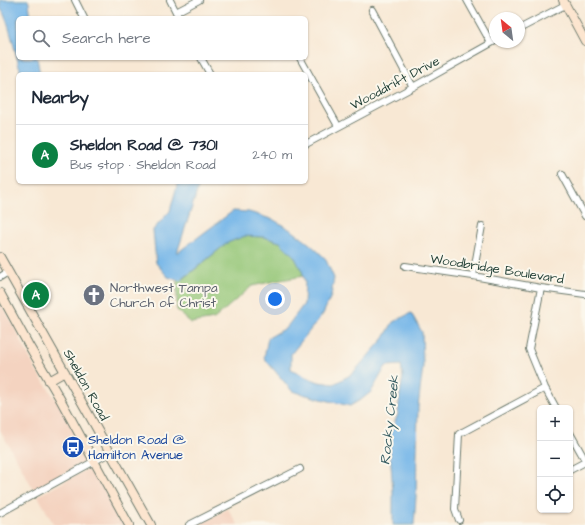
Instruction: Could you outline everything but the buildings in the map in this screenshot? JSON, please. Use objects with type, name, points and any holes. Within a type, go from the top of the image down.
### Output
[{"type":"main road","points":[[564,3],[585,41]]},
{"type":"main road","name":"Sheldon Road","points":[[0,257],[151,525]]},
{"type":"main road","points":[[0,293],[129,525]]},
{"type":"main road","points":[[49,381],[65,372]]},
{"type":"street","points":[[75,0],[83,16]]},
{"type":"street","points":[[170,0],[178,15],[199,0]]},
{"type":"street","points":[[467,0],[489,36]]},
{"type":"street","points":[[525,26],[564,3]]},
{"type":"street","points":[[372,10],[413,86]]},
{"type":"street","name":"Wooddrift Drive","points":[[308,143],[489,44]]},
{"type":"street","points":[[202,60],[209,72]]},
{"type":"street","points":[[301,60],[308,72]]},
{"type":"street","points":[[308,72],[338,126]]},
{"type":"street","points":[[562,174],[585,216]]},
{"type":"street","points":[[473,276],[482,226]]},
{"type":"street","name":"Woodbridge Boulevard","points":[[405,266],[585,294]]},
{"type":"street","points":[[0,276],[8,272]]},
{"type":"street","points":[[541,288],[529,349],[545,388],[554,405]]},
{"type":"street","points":[[459,520],[455,509],[459,434],[545,388]]},
{"type":"street","points":[[573,439],[585,461],[573,468]]},
{"type":"street","points":[[0,513],[111,452]]},
{"type":"street","points":[[189,525],[300,468]]},
{"type":"shaded area","points":[[0,302],[14,326],[36,371],[59,404],[90,460],[34,490],[0,430]]},
{"type":"shaded area","points":[[93,466],[125,525],[54,525],[38,496]]},
{"type":"shaded area","points":[[228,509],[238,525],[197,525]]},
{"type":"green space","points":[[245,236],[264,237],[280,242],[294,256],[304,276],[252,286],[214,319],[191,323],[177,310],[177,280],[181,281],[227,243]]},
{"type":"water","points":[[0,0],[28,0],[31,16],[16,16],[16,54],[6,19],[0,8]]},
{"type":"water","points":[[18,60],[37,60],[40,72],[20,72]]},
{"type":"water","points":[[177,184],[199,184],[177,253],[233,211],[249,212],[274,220],[294,232],[325,258],[334,278],[331,296],[323,314],[291,354],[291,369],[306,377],[319,382],[334,384],[352,374],[384,338],[393,322],[411,313],[422,332],[423,366],[418,407],[414,525],[393,525],[393,492],[389,437],[398,414],[403,377],[401,365],[386,366],[371,392],[350,406],[292,391],[264,358],[268,338],[286,328],[304,304],[305,282],[302,271],[294,256],[280,242],[264,237],[245,236],[227,243],[180,281],[168,277],[156,263],[153,230],[170,211]]},
{"type":"place","name":"Sheldon Road @ 7301","points":[[36,295]]},
{"type":"place","name":"Northwest Tampa Church of Christ","points":[[94,295]]},
{"type":"place","name":"Sheldon Road @ Hamilton Avenue","points":[[73,447]]},
{"type":"water label","name":"Rocky Creek","points":[[390,420]]}]
